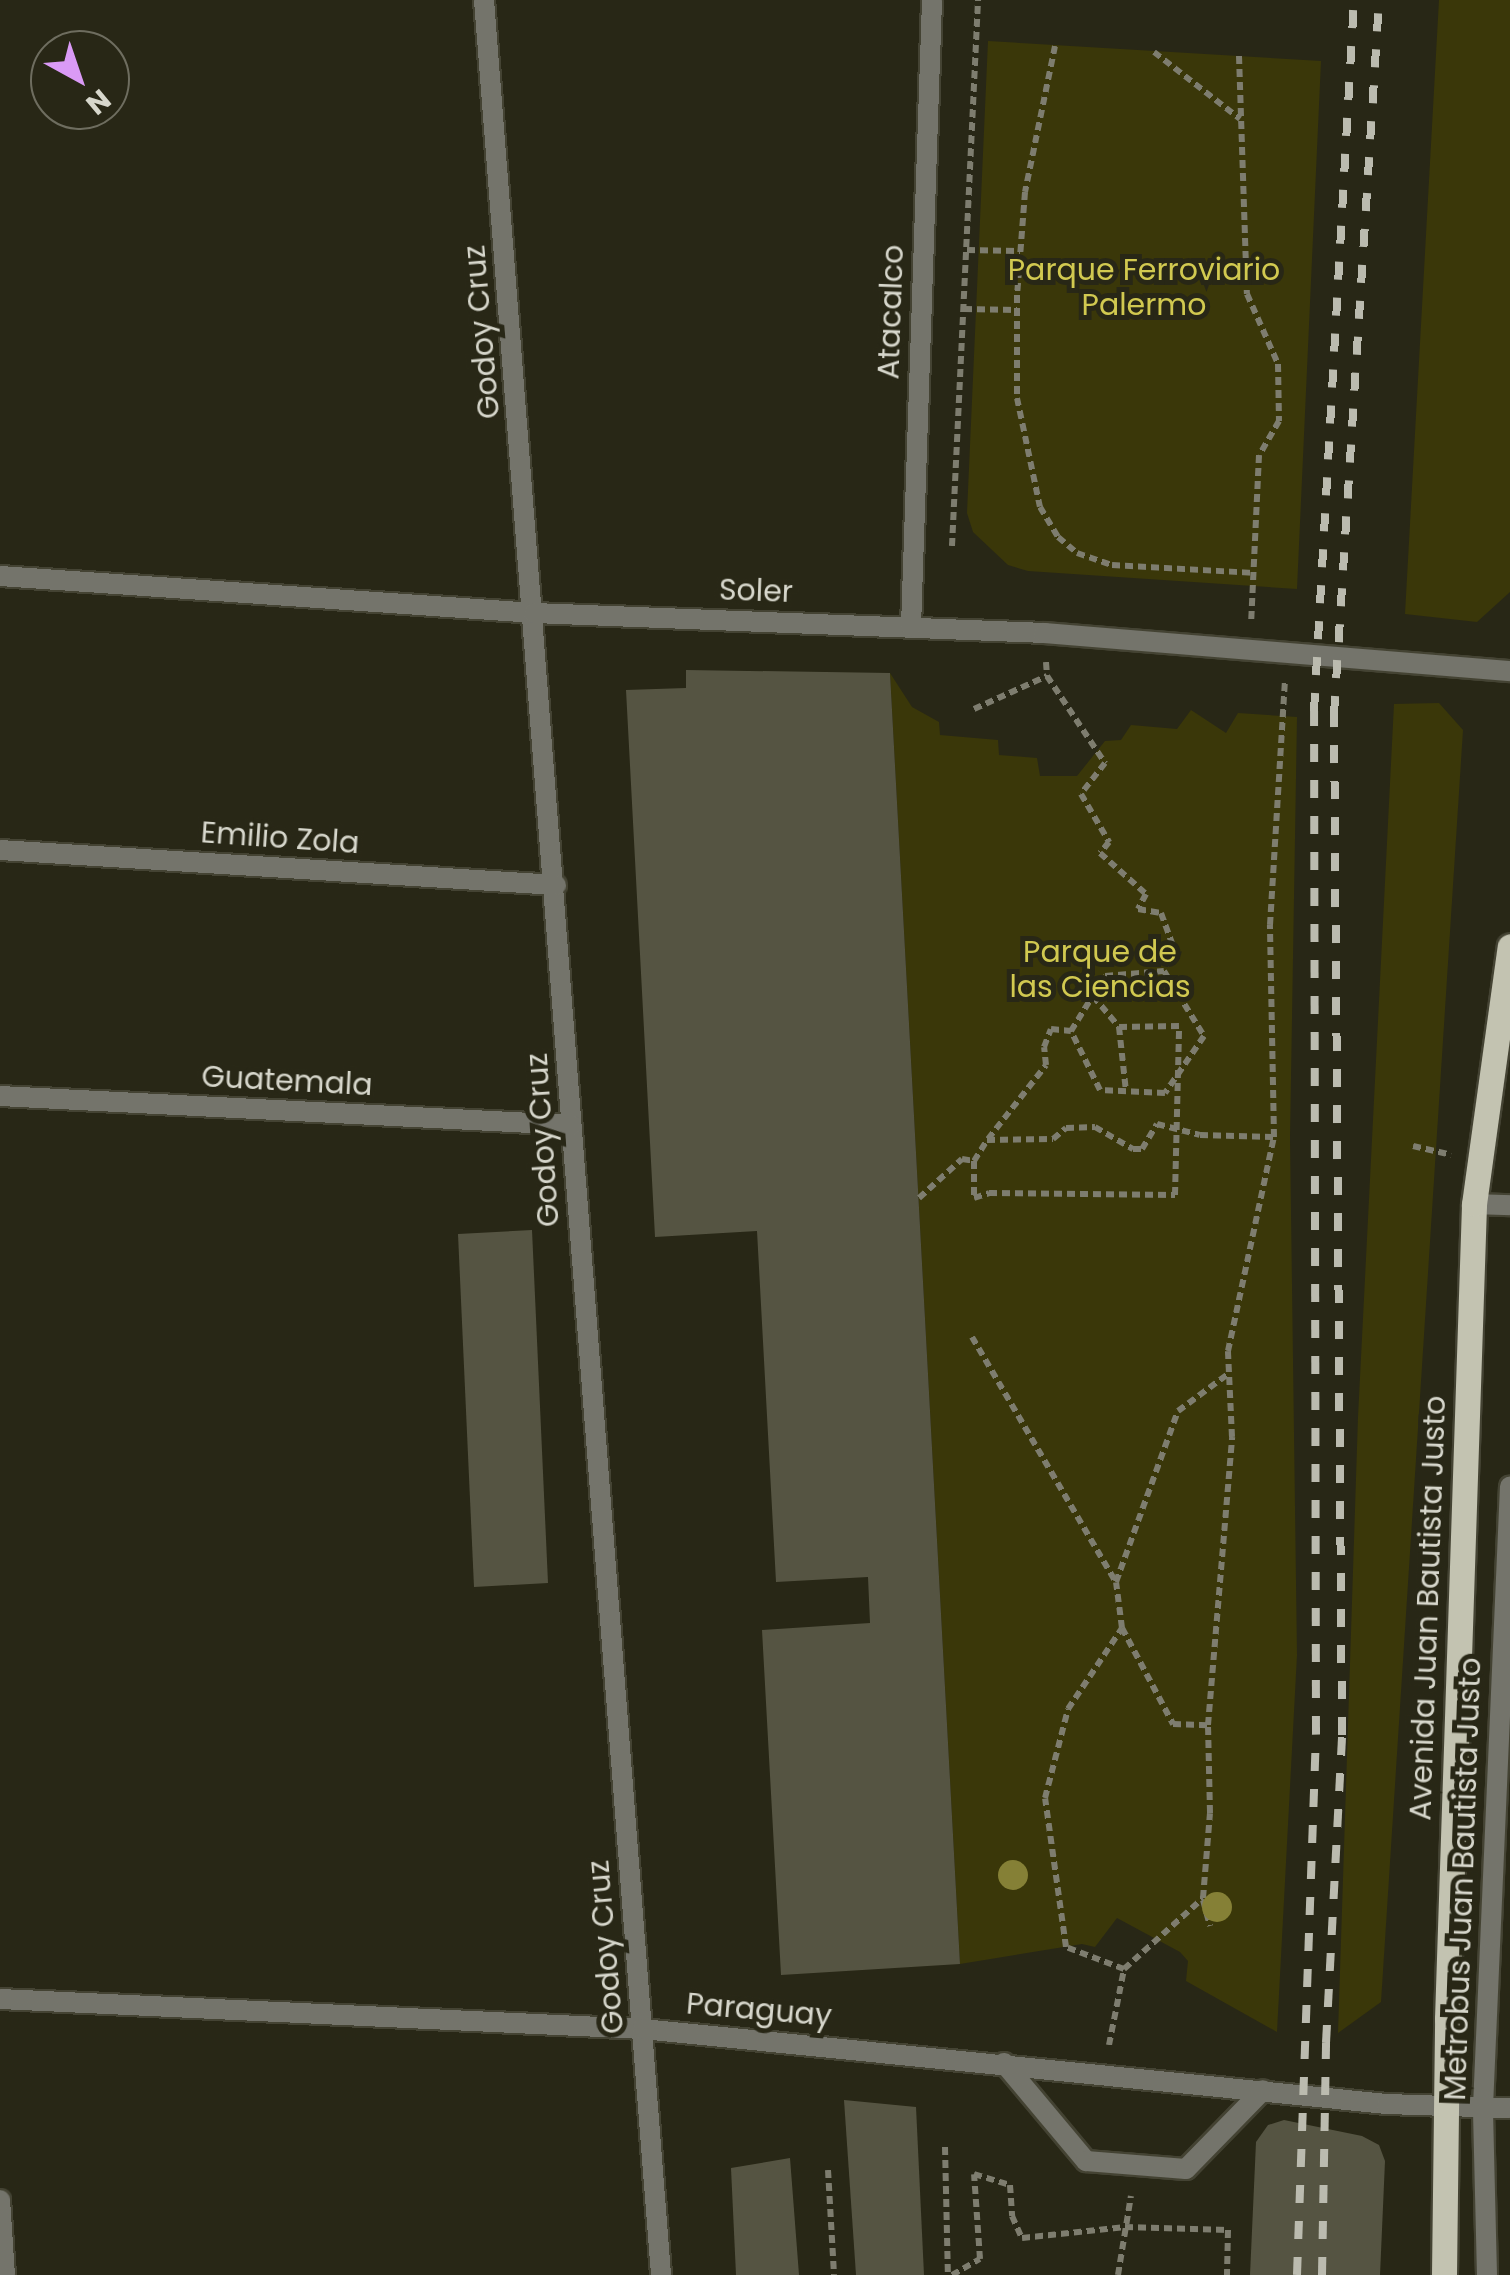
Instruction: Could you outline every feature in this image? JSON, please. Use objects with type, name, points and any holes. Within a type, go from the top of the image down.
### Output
[{"type":"main road","name":"Avenida Juan Bautista Justo","points":[[1444,2275],[1445,2105],[1474,1204],[1510,946]]},
{"type":"street","name":"Godoy Cruz","points":[[484,0],[556,886],[571,1125],[661,2275]]},
{"type":"street","name":"Atacalco","points":[[910,627],[932,0]]},
{"type":"street","name":"Soler","points":[[0,576],[534,613],[910,627],[1249,648],[1510,671]]},
{"type":"street","name":"Emilio Zola","points":[[0,850],[556,886]]},
{"type":"street","name":"Guatemala","points":[[0,1096],[571,1125]]},
{"type":"street","points":[[1474,1204],[1510,1205]]},
{"type":"street","name":"Metrobus Juan Bautista Justo","points":[[1486,2275],[1483,2107],[1510,1486]]},
{"type":"street","name":"Paraguay","points":[[0,1999],[644,2029],[1263,2090],[1510,2108]]},
{"type":"street","points":[[1004,2063],[1086,2161],[1186,2168],[1263,2090]]},
{"type":"street","points":[[0,2200],[5,2275]]},
{"type":"path","points":[[952,546],[978,0]]},
{"type":"path","points":[[1054,46],[1025,192],[1017,310],[1018,398],[1027,459],[1040,507],[1058,537],[1077,553],[1112,564],[1253,573]]},
{"type":"path","points":[[1154,52],[1241,120]]},
{"type":"path","points":[[1239,56],[1247,294],[1278,364],[1279,421],[1260,456],[1249,648]]},
{"type":"path","points":[[966,250],[1020,251]]},
{"type":"path","points":[[964,309],[1017,310]]},
{"type":"path","points":[[974,709],[1047,676],[1105,763],[1081,794],[1108,842],[1100,854],[1146,894],[1138,909],[1161,913],[1172,946],[1164,971],[1204,1036],[1165,1093],[1100,1090],[1071,1031]]},
{"type":"path","points":[[1210,1926],[1203,1898],[1210,1813],[1208,1725],[1232,1438],[1228,1351],[1274,1137],[1270,925],[1281,716]]},
{"type":"path","points":[[1071,1031],[1106,976],[1164,971]]},
{"type":"path","points":[[1093,996],[1118,1027],[1126,1091]]},
{"type":"path","points":[[1071,1031],[1050,1029],[1044,1047],[1046,1065],[974,1161],[974,1198],[989,1193],[1175,1195],[1179,1026],[1118,1027]]},
{"type":"path","points":[[987,1140],[1053,1139],[1066,1128],[1095,1127],[1132,1149],[1142,1149],[1157,1124],[1200,1135],[1274,1137]]},
{"type":"path","points":[[919,1198],[962,1160],[974,1161]]},
{"type":"path","points":[[972,1337],[1116,1582],[1122,1628],[1173,1724],[1208,1725]]},
{"type":"path","points":[[1116,1582],[1178,1411],[1228,1374]]},
{"type":"path","points":[[1122,1628],[1068,1709],[1045,1798],[1066,1947],[1124,1969]]},
{"type":"path","points":[[1103,2073],[1124,1969],[1203,1898]]},
{"type":"path","points":[[944,2147],[950,2275],[980,2259],[974,2174],[1010,2185],[1012,2216],[1022,2238],[1125,2227],[1228,2230],[1227,2275]]},
{"type":"path","points":[[1118,2275],[1133,2164]]},
{"type":"path","points":[[828,2170],[834,2275]]},
{"type":"green space","points":[[1439,0],[1510,0],[1510,592],[1477,622],[1405,614]]},
{"type":"green space","name":"Parque Ferroviario Palermo","points":[[988,41],[1321,61],[1297,589],[1028,571],[1008,565],[973,532],[967,513]]},
{"type":"green space","name":"Parque de las Ciencias","points":[[890,673],[912,707],[939,722],[940,735],[998,740],[999,755],[1037,758],[1040,776],[1077,776],[1105,741],[1121,740],[1131,725],[1177,729],[1191,710],[1226,733],[1238,713],[1297,717],[1290,1138],[1297,1655],[1277,2032],[1186,1981],[1188,1961],[1180,1952],[1117,1918],[1095,1947],[1082,1944],[960,1964]]},
{"type":"green space","points":[[1439,703],[1463,730],[1381,2002],[1338,2033],[1358,1417],[1394,704]]},
{"type":"building","points":[[686,670],[890,673],[960,1964],[781,1975],[762,1630],[870,1623],[868,1577],[776,1582],[757,1231],[655,1237],[626,690],[686,688]]},
{"type":"building","points":[[532,1230],[548,1583],[474,1587],[458,1234]]},
{"type":"building","points":[[844,2100],[916,2107],[924,2275],[856,2275]]},
{"type":"building","points":[[1284,2120],[1362,2136],[1379,2145],[1385,2161],[1380,2275],[1250,2275],[1256,2142],[1268,2125]]},
{"type":"building","points":[[790,2158],[799,2275],[736,2275],[731,2168]]},
{"type":"railway","points":[[1297,2275],[1316,1734],[1314,711],[1354,0]]},
{"type":"railway","points":[[1322,2275],[1326,2043],[1342,1735],[1334,714],[1379,0]]}]
